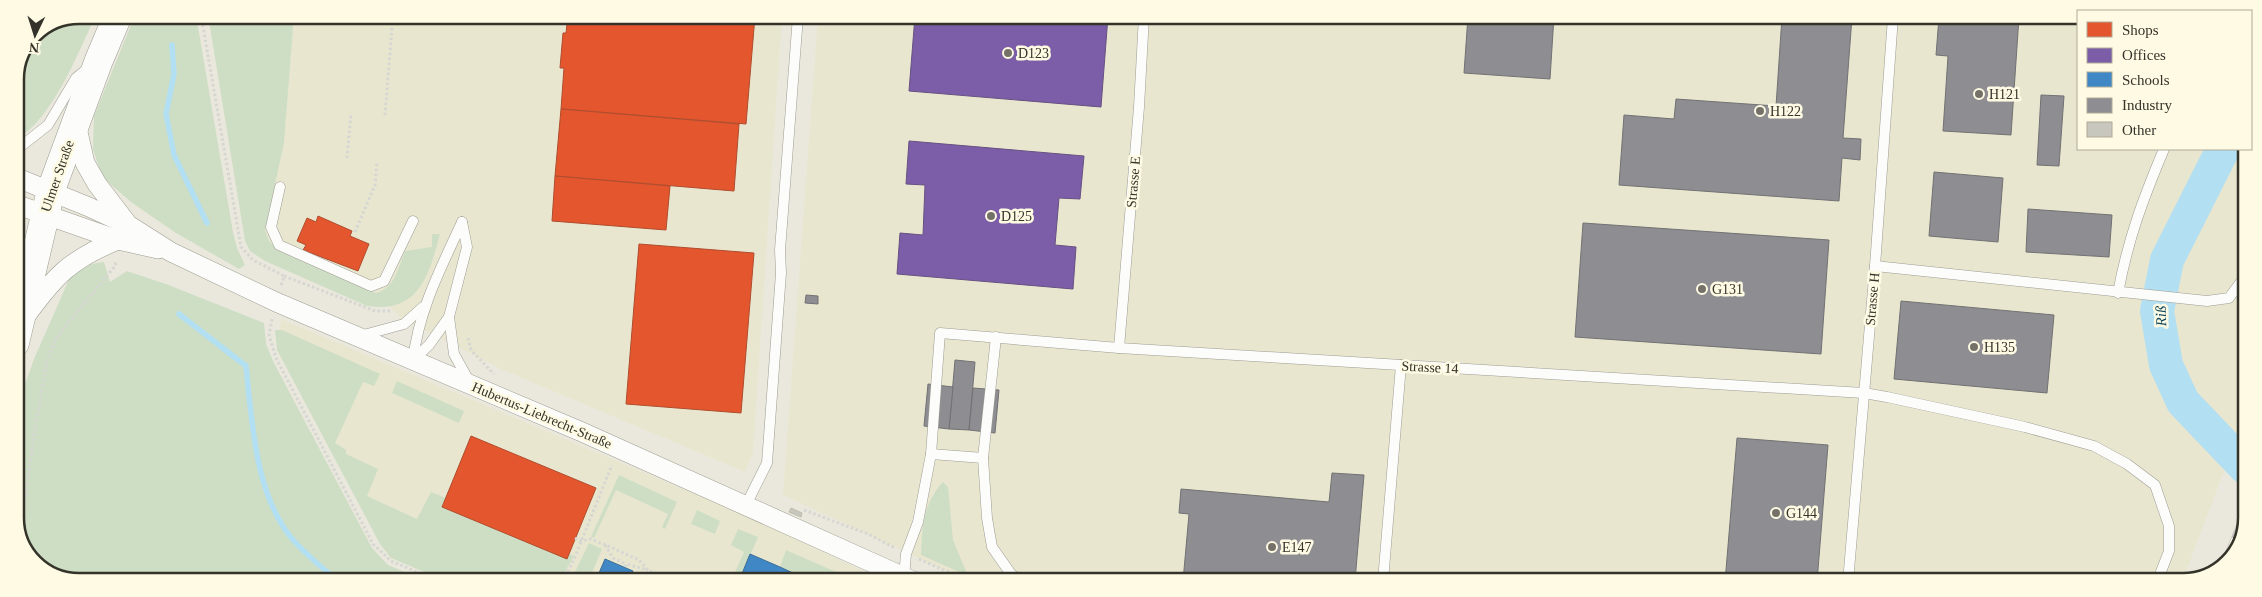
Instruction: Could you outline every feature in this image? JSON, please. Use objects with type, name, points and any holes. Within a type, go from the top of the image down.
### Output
[{"type":"main road","name":"Ulmer Straße","points":[[24,304],[48,202],[99,60],[114,24]]},
{"type":"street","points":[[24,323],[50,283],[70,264],[124,233],[85,164],[76,123]]},
{"type":"street","points":[[24,184],[48,202]]},
{"type":"street","name":"Hubertus-Liebrecht-Straße","points":[[48,202],[124,233]]},
{"type":"street","name":"Hubertus-Liebrecht-Straße","points":[[48,202],[171,252],[276,302],[619,448],[895,573]]},
{"type":"street","points":[[24,203],[48,202]]},
{"type":"lane","points":[[746,505],[768,463],[781,273],[780,250],[797,24]]},
{"type":"lane","name":"Strasse E","points":[[1119,348],[1139,107],[1144,24]]},
{"type":"lane","name":"Strasse H","points":[[1849,573],[1876,266],[1893,24]]},
{"type":"lane","points":[[24,144],[48,125],[76,78],[99,60]]},
{"type":"lane","points":[[2118,293],[2125,257],[2138,210],[2164,150]]},
{"type":"lane","points":[[280,187],[271,227],[279,245],[371,286],[384,282],[413,221]]},
{"type":"lane","points":[[462,222],[467,247],[449,316],[429,345],[413,360],[416,335],[423,306],[462,222]]},
{"type":"lane","points":[[1876,266],[2207,301],[2229,298],[2238,286]]},
{"type":"lane","points":[[359,336],[404,324],[423,306]]},
{"type":"lane","points":[[449,316],[454,354],[471,385]]},
{"type":"lane","name":"Strasse 14","points":[[930,454],[940,333],[1119,348],[1864,393],[2025,427],[2094,446],[2127,464],[2154,485],[2169,526],[2170,551],[2160,573]]},
{"type":"lane","points":[[996,337],[983,458],[987,518],[992,547],[1011,573]]},
{"type":"lane","points":[[1384,573],[1401,365]]},
{"type":"lane","points":[[908,573],[906,554],[918,522],[930,454],[983,458]]},
{"type":"path","points":[[203,24],[241,247],[253,260],[284,276],[269,335],[276,358],[373,544],[391,561],[419,573]]},
{"type":"path","points":[[385,115],[392,24]]},
{"type":"path","points":[[347,158],[351,113]]},
{"type":"path","points":[[355,232],[375,185],[377,160]]},
{"type":"path","points":[[24,506],[47,361],[56,338],[115,266],[124,233]]},
{"type":"path","points":[[566,573],[572,564],[619,448]]},
{"type":"path","points":[[797,507],[868,534],[906,554],[950,573]]},
{"type":"path","points":[[575,538],[581,541],[591,539],[605,545],[639,560],[648,570]]},
{"type":"path","points":[[605,545],[613,558],[626,566],[655,573]]},
{"type":"shaded area","points":[[293,24],[781,24],[753,452],[745,472],[503,370],[400,317],[376,293],[278,250],[269,241],[265,230],[284,143]]},
{"type":"shaded area","points":[[817,24],[2077,24],[2077,150],[2238,150],[2238,434],[2185,573],[951,573],[783,495]]},
{"type":"shaded area","points":[[281,319],[747,516],[867,573],[427,573],[391,558],[278,346]]},
{"type":"green space","points":[[92,24],[53,101],[24,134],[24,79],[25,68],[33,48],[48,33],[58,28],[68,25]]},
{"type":"green space","points":[[131,24],[198,24],[233,232],[237,248],[245,265],[239,269],[176,233],[131,202],[102,177],[93,149],[94,116]]},
{"type":"green space","points":[[209,24],[293,24],[284,143],[265,230],[269,241],[278,250],[376,293],[388,287],[392,282],[405,251],[432,247],[432,234],[440,234],[426,277],[419,288],[410,298],[399,304],[385,307],[367,306],[265,261],[250,251],[245,241]]},
{"type":"green space","points":[[104,262],[110,282],[127,271],[166,284],[264,323],[266,344],[274,363],[372,548],[388,565],[407,573],[72,573],[48,564],[40,557],[31,546],[24,522],[24,387],[34,359],[70,277],[91,264]]},
{"type":"green space","points":[[275,330],[282,330],[380,374],[374,386],[363,382],[335,443],[346,450],[346,454],[378,469],[367,496],[417,519],[431,492],[446,498],[442,507],[567,559],[569,554],[574,556],[564,573],[426,573],[391,558],[380,544],[277,350]]},
{"type":"green space","points":[[397,381],[464,411],[459,423],[392,393]]},
{"type":"green space","points":[[619,475],[677,502],[665,529],[662,527],[668,514],[616,490],[594,538],[591,537]]},
{"type":"green space","points":[[943,482],[948,487],[953,540],[967,573],[961,573],[921,555],[925,516],[936,490]]},
{"type":"green space","points":[[697,510],[720,521],[715,534],[691,524]]},
{"type":"green space","points":[[738,529],[758,537],[742,573],[735,573],[744,552],[731,545]]},
{"type":"green space","points":[[589,543],[602,549],[592,573],[574,573]]},
{"type":"green space","points":[[786,550],[839,573],[793,573],[780,567]]},
{"type":"building: Shops","points":[[567,24],[754,24],[746,124],[561,109],[564,68],[560,68],[563,33],[566,33]]},
{"type":"building: Shops","points":[[561,109],[739,124],[734,191],[555,176]]},
{"type":"building: Shops","points":[[555,176],[670,186],[666,230],[552,221]]},
{"type":"building: Shops","points":[[318,216],[352,231],[350,236],[369,244],[358,271],[303,250],[306,245],[297,241],[307,218],[316,222]]},
{"type":"building: Shops","points":[[639,244],[754,253],[741,413],[626,404]]},
{"type":"building: Shops","points":[[471,436],[596,488],[567,559],[442,507]]},
{"type":"building: Offices","name":"D123","points":[[914,24],[1107,24],[1101,107],[909,91]]},
{"type":"building: Offices","name":"D125","points":[[909,141],[1084,156],[1080,199],[1059,198],[1055,245],[1076,247],[1073,289],[897,274],[900,233],[923,235],[925,185],[906,184]]},
{"type":"building: Schools","points":[[750,554],[793,573],[742,573]]},
{"type":"building: Schools","points":[[605,559],[633,571],[632,573],[599,573]]},
{"type":"building: Industry","points":[[1467,24],[1553,24],[1550,79],[1464,73]]},
{"type":"building: Industry","name":"H122","points":[[1782,24],[1851,24],[1843,138],[1861,139],[1860,160],[1842,158],[1839,201],[1619,185],[1624,115],[1674,119],[1676,99],[1776,106]]},
{"type":"building: Industry","name":"H121","points":[[1938,24],[2019,24],[2011,135],[1943,131],[1948,56],[1936,55]]},
{"type":"building: Industry","points":[[2041,95],[2064,96],[2059,166],[2037,165]]},
{"type":"building: Industry","points":[[1934,172],[2003,178],[1998,242],[1929,236]]},
{"type":"building: Industry","points":[[2028,209],[2112,215],[2109,257],[2026,252]]},
{"type":"building: Industry","name":"G131","points":[[1583,223],[1829,240],[1821,354],[1575,337]]},
{"type":"building: Industry","points":[[806,295],[818,296],[818,304],[805,303]]},
{"type":"building: Industry","name":"H135","points":[[1901,301],[2054,315],[2047,393],[1894,379]]},
{"type":"building: Industry","points":[[955,360],[975,362],[969,430],[949,429]]},
{"type":"building: Industry","points":[[928,384],[953,387],[949,429],[924,426]]},
{"type":"building: Industry","points":[[973,388],[999,390],[995,433],[969,430]]},
{"type":"building: Industry","name":"G144","points":[[1737,438],[1828,445],[1818,573],[1726,573]]},
{"type":"building: Industry","name":"E147","points":[[1332,473],[1364,475],[1356,573],[1184,573],[1189,514],[1179,513],[1181,489],[1329,502]]},
{"type":"building: Other","points":[[791,508],[802,513],[801,517],[789,512]]},
{"type":"waterway","points":[[172,45],[174,74],[166,114],[174,155],[207,223]]},
{"type":"waterway","name":"Riß","points":[[2222,150],[2167,260],[2157,311],[2166,365],[2183,402],[2238,460]]},
{"type":"waterway","points":[[179,314],[246,366],[258,458],[263,481],[271,503],[281,523],[294,541],[329,573]]},
{"type":"railway","points":[[2230,548],[2236,532]]},
{"type":"place","name":"D123","points":[[1008,53]]},
{"type":"place","name":"H121","points":[[1979,94]]},
{"type":"place","name":"H122","points":[[1760,111]]},
{"type":"place","name":"D125","points":[[991,216]]},
{"type":"place","name":"G131","points":[[1702,289]]},
{"type":"place","name":"H135","points":[[1974,347]]},
{"type":"place","name":"G144","points":[[1776,513]]},
{"type":"place","name":"E147","points":[[1272,547]]}]
